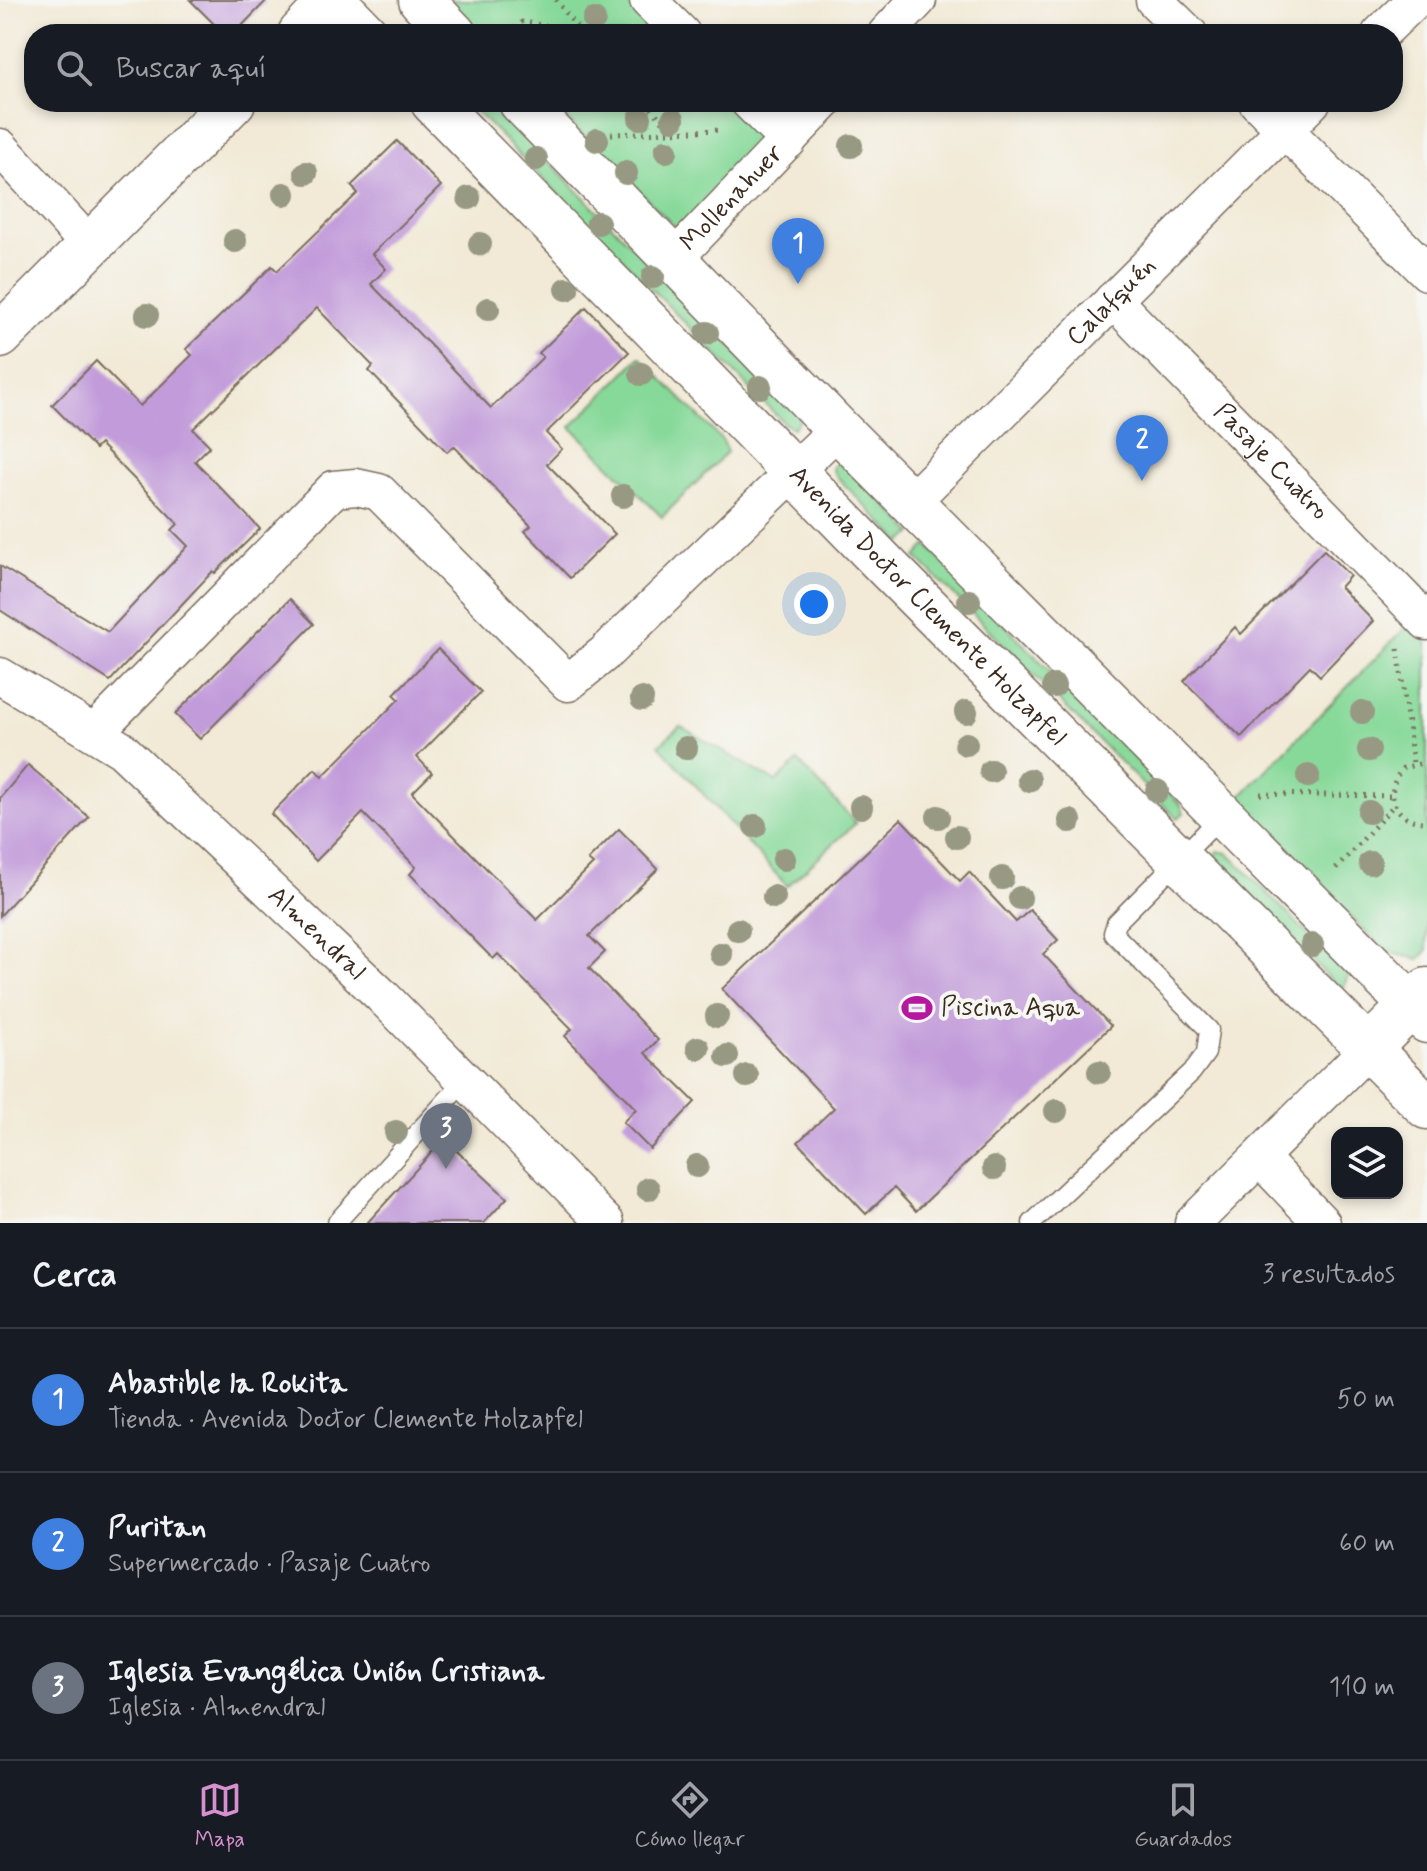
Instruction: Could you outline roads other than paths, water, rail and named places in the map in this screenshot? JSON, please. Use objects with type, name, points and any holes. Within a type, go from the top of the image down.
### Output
[{"type":"main road","points":[[310,24],[333,0],[356,24]]},
{"type":"main road","points":[[421,0],[444,24]]},
{"type":"main road","points":[[0,336],[223,112]]},
{"type":"main road","name":"Avenida Doctor Clemente Holzapfel","points":[[443,112],[794,471],[1427,1107]]},
{"type":"main road","points":[[531,112],[838,429],[1238,804],[1422,1005],[1369,1048]]},
{"type":"street","points":[[648,0],[672,24]]},
{"type":"street","points":[[895,24],[918,0]]},
{"type":"street","points":[[1154,0],[1179,24]]},
{"type":"street","points":[[1390,24],[1415,0]]},
{"type":"street","points":[[759,112],[788,141]]},
{"type":"street","name":"Mollenahuer","points":[[674,259],[815,112]]},
{"type":"street","points":[[1267,112],[1427,272]]},
{"type":"street","name":"Calafquén","points":[[912,501],[1302,112]]},
{"type":"street","points":[[0,147],[90,246]]},
{"type":"street","name":"Pasaje Cuatro","points":[[1113,300],[1427,622]]},
{"type":"street","points":[[96,731],[334,489],[356,487],[379,492],[568,683],[605,653],[838,429]]},
{"type":"street","name":"Almendral","points":[[0,676],[96,731],[122,750],[360,974],[606,1223]]},
{"type":"street","points":[[1193,1223],[1369,1048]]},
{"type":"street","points":[[1260,1158],[1322,1223]]},
{"type":"lane","points":[[1032,1223],[1192,1072],[1206,1053],[1209,1030],[1113,933],[1116,923],[1238,804]]},
{"type":"lane","points":[[336,1223],[465,1080]]},
{"type":"place","name":"Abastible la Rokita","points":[[798,284]]},
{"type":"place","name":"Puritan","points":[[1142,481]]},
{"type":"place","name":"Piscina Aqua","points":[[917,1008]]},
{"type":"place","name":"Iglesia Evangélica Unión Cristiana","points":[[446,1169]]}]
